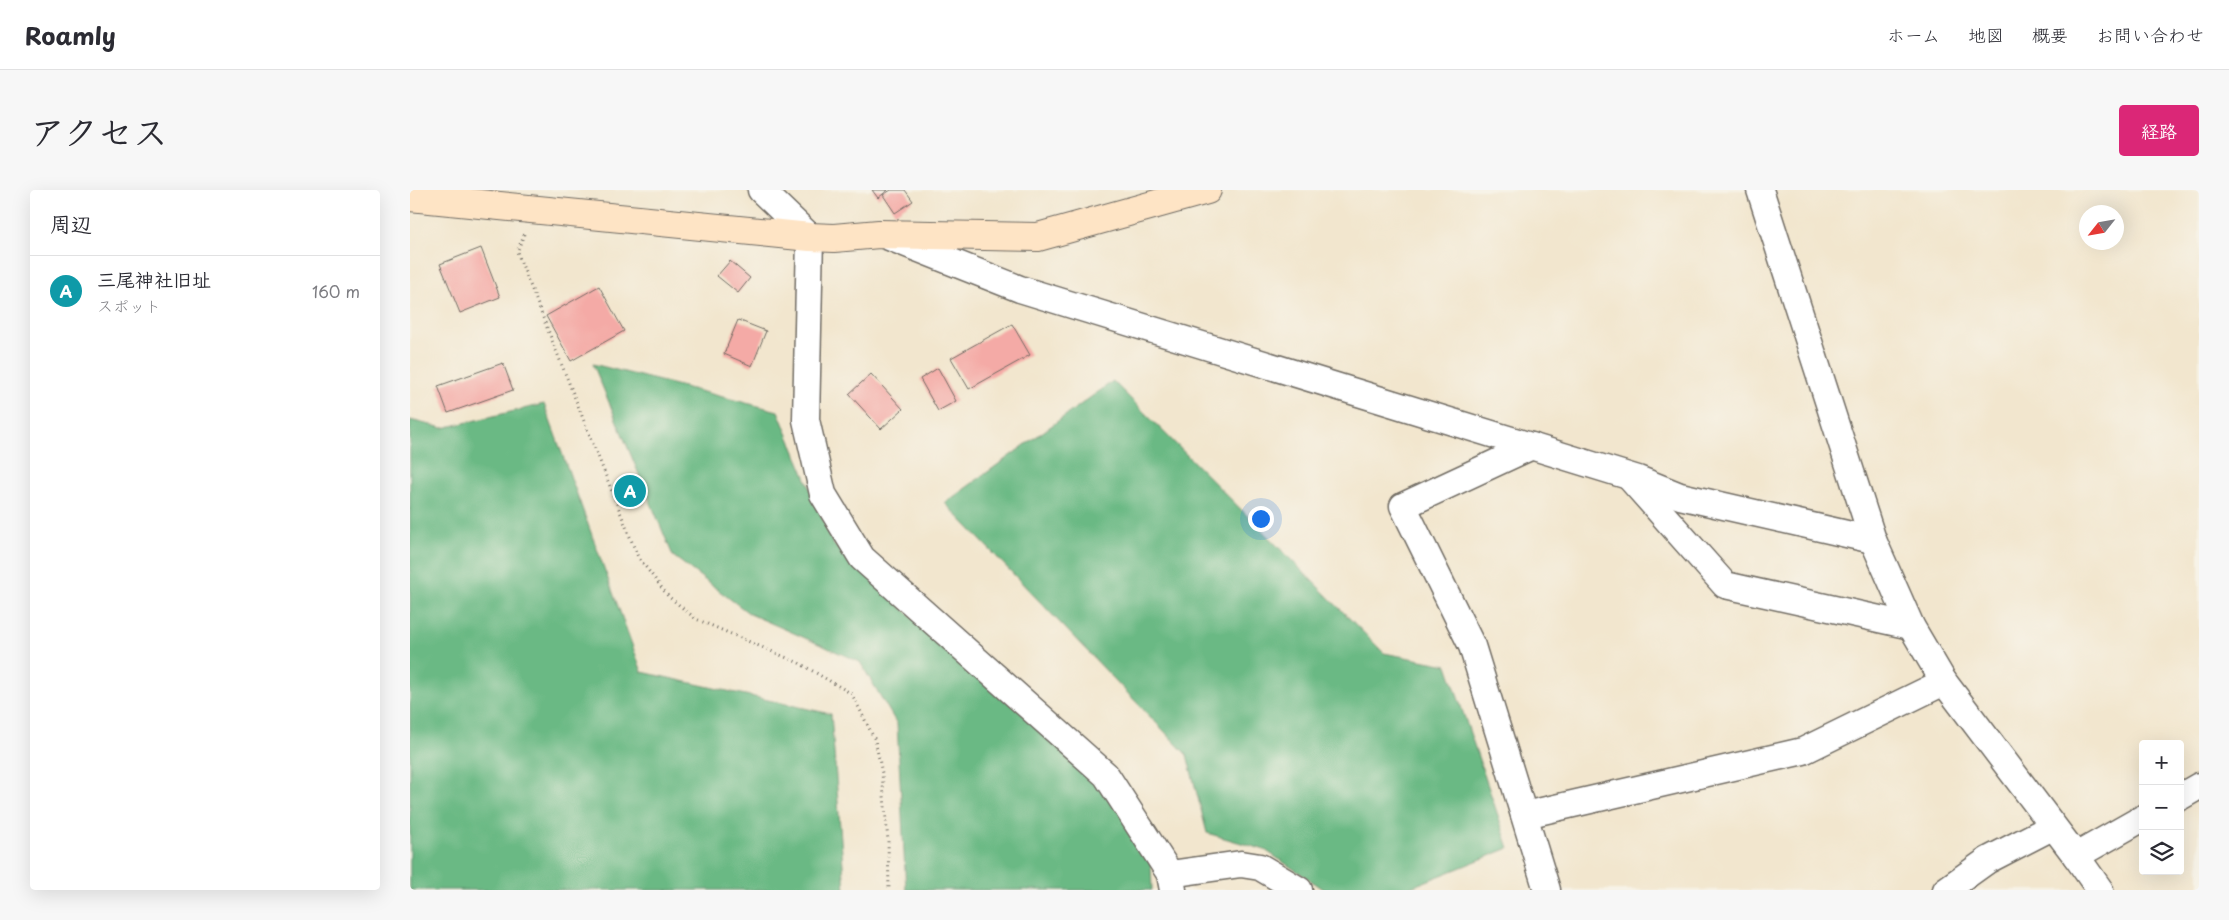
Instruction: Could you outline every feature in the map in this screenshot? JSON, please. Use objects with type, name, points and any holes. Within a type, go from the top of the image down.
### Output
[{"type":"main road","points":[[410,197],[810,237],[834,238],[879,234],[1038,237],[1207,190]]},
{"type":"street","points":[[761,190],[810,237],[806,420],[823,494],[862,558],[1106,775],[1171,882],[1241,864],[1260,867],[1299,890]]},
{"type":"street","points":[[1760,190],[1874,540],[1911,626],[1944,682],[2100,890]]},
{"type":"street","points":[[879,234],[1020,290],[1532,446],[1628,476],[1680,496],[1874,540]]},
{"type":"street","points":[[1532,446],[1403,506],[1472,646],[1547,890]]},
{"type":"street","points":[[1628,476],[1725,585],[1911,626]]},
{"type":"street","points":[[1525,815],[1803,751],[1944,682]]},
{"type":"street","points":[[2184,795],[2199,786]]},
{"type":"street","points":[[2076,856],[2139,820]]},
{"type":"street","points":[[1946,890],[1988,860],[2052,827]]},
{"type":"path","points":[[533,210],[517,252],[638,557],[668,596],[696,620],[799,663],[852,694],[875,740],[882,773],[888,841],[889,890]]},
{"type":"green space","points":[[593,364],[778,411],[833,544],[944,647],[1086,749],[1150,841],[1152,890],[906,890],[897,724],[860,662],[750,614],[673,556]]},
{"type":"green space","points":[[1113,381],[1384,653],[1447,665],[1509,848],[1404,890],[1325,890],[1265,850],[1207,833],[1187,755],[945,503]]},
{"type":"green space","points":[[544,404],[642,672],[831,714],[845,890],[410,890],[410,420],[443,428]]},
{"type":"building","points":[[872,190],[888,190],[878,198]]},
{"type":"building","points":[[891,190],[905,190],[913,201],[895,213],[883,195]]},
{"type":"building","points":[[481,248],[500,297],[460,313],[440,264]]},
{"type":"building","points":[[730,261],[750,278],[738,293],[717,276]]},
{"type":"building","points":[[599,286],[624,331],[571,361],[546,316]]},
{"type":"building","points":[[738,320],[766,331],[752,366],[724,354]]},
{"type":"building","points":[[1012,324],[1030,355],[969,389],[951,358]]},
{"type":"building","points":[[503,363],[513,390],[448,413],[438,386]]},
{"type":"building","points":[[938,368],[956,401],[938,411],[920,379]]},
{"type":"building","points":[[871,374],[903,409],[881,429],[849,394]]},
{"type":"place","name":"三尾神社旧址","points":[[630,491]]}]
